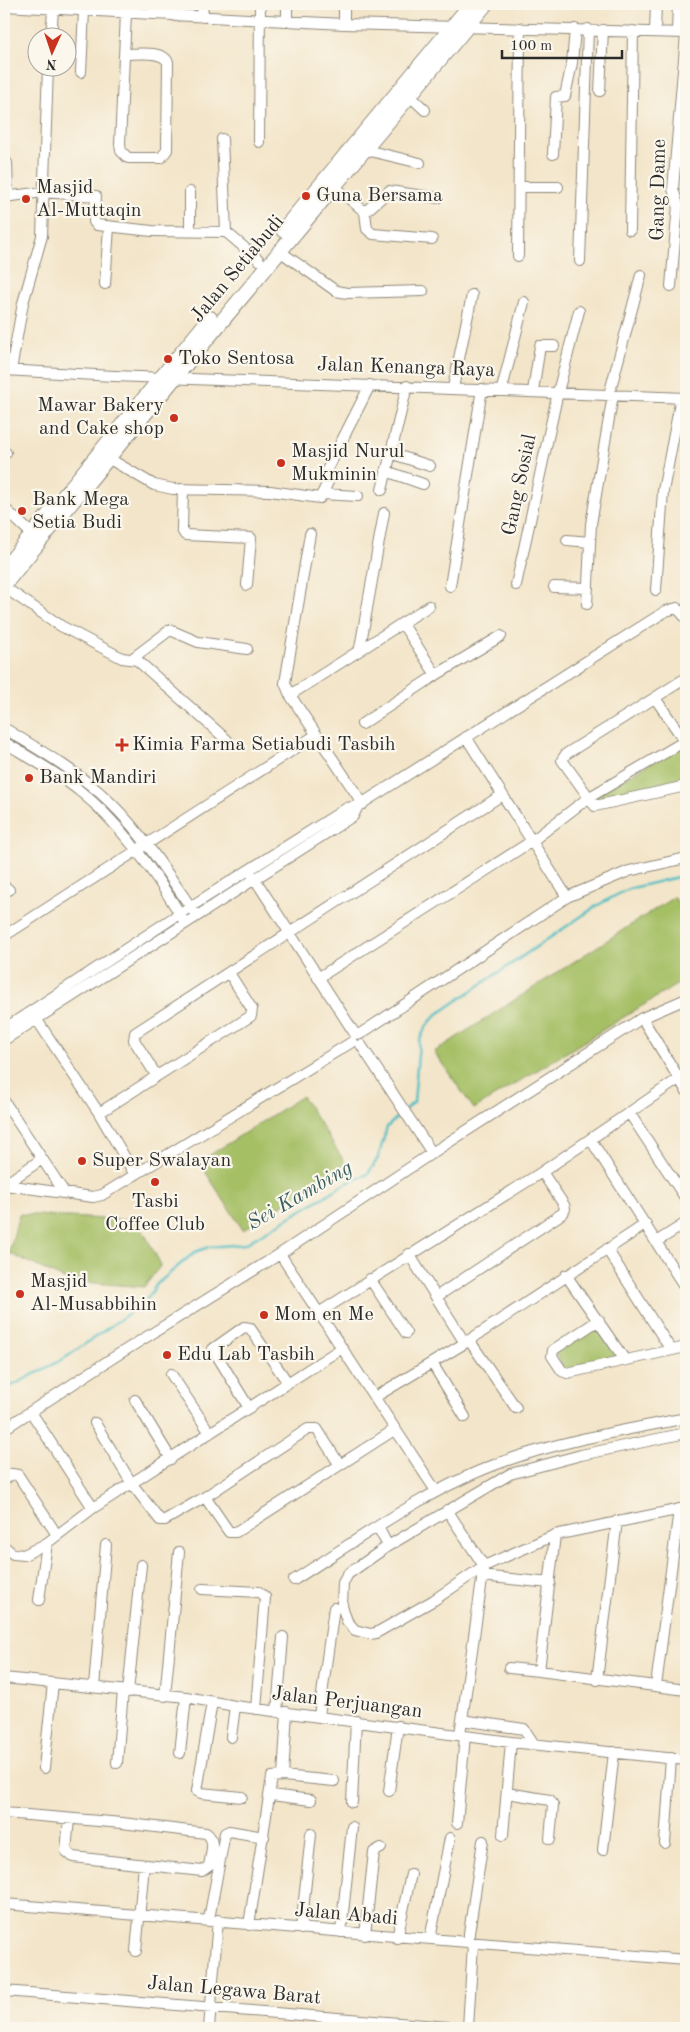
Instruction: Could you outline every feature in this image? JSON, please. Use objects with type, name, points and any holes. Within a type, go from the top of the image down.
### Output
[{"type":"main road","name":"Jalan Setiabudi","points":[[4,569],[32,534],[278,250],[471,4]]},
{"type":"main road","name":"Jalan Setiabudi","points":[[4,586],[108,458],[259,260],[335,179],[366,150],[486,4]]},
{"type":"street","points":[[175,4],[175,16]]},
{"type":"street","points":[[202,4],[203,17]]},
{"type":"street","points":[[259,142],[260,4]]},
{"type":"street","points":[[286,21],[287,4]]},
{"type":"street","points":[[344,4],[344,24]]},
{"type":"street","points":[[655,31],[656,4]]},
{"type":"street","name":"Gang Dame","points":[[671,286],[678,205],[673,190],[683,33],[678,4]]},
{"type":"street","points":[[4,6],[84,11],[102,8],[126,13],[344,24],[683,33]]},
{"type":"street","points":[[52,28],[53,10]]},
{"type":"street","points":[[81,72],[84,11]]},
{"type":"street","points":[[125,54],[158,55],[168,62],[167,150],[161,158],[128,158],[121,151],[126,13]]},
{"type":"street","points":[[518,256],[520,28]]},
{"type":"street","points":[[553,154],[556,97],[565,96],[572,63],[574,29]]},
{"type":"street","points":[[580,261],[588,29]]},
{"type":"street","points":[[600,91],[603,30]]},
{"type":"street","points":[[630,230],[633,31]]},
{"type":"street","points":[[8,370],[23,303],[40,249],[48,78]]},
{"type":"street","points":[[410,96],[425,110]]},
{"type":"street","points":[[222,140],[226,232]]},
{"type":"street","points":[[366,150],[420,163]]},
{"type":"street","points":[[4,161],[8,163],[6,196],[43,192],[96,196],[94,222],[99,226],[152,231],[226,232],[259,260]]},
{"type":"street","points":[[675,167],[686,168]]},
{"type":"street","points":[[335,179],[365,212],[367,229],[373,234],[432,239]]},
{"type":"street","points":[[520,187],[558,187]]},
{"type":"street","points":[[365,212],[387,191],[438,198]]},
{"type":"street","points":[[190,192],[190,231]]},
{"type":"street","points":[[105,284],[109,226]]},
{"type":"street","points":[[278,250],[336,291],[347,293],[423,291]]},
{"type":"street","points":[[587,604],[591,524],[611,395],[641,275]]},
{"type":"street","points":[[453,388],[472,295]]},
{"type":"street","points":[[502,390],[524,302]]},
{"type":"street","name":"Gang Sosial","points":[[516,586],[558,392],[579,311]]},
{"type":"street","points":[[533,391],[540,346],[554,346]]},
{"type":"street","name":"Jalan Kenanga Raya","points":[[8,370],[684,398]]},
{"type":"street","points":[[108,458],[148,484],[183,489],[270,492],[318,498],[330,478],[326,472],[370,385]]},
{"type":"street","points":[[382,490],[407,386]]},
{"type":"street","points":[[450,586],[482,389]]},
{"type":"street","points":[[656,590],[663,491],[684,398]]},
{"type":"street","points":[[390,453],[430,466]]},
{"type":"street","points":[[386,471],[423,484]]},
{"type":"street","points":[[183,489],[182,530],[185,535],[251,538],[247,585]]},
{"type":"street","points":[[322,494],[358,496]]},
{"type":"street","points":[[4,508],[32,534]]},
{"type":"street","points":[[360,648],[384,513]]},
{"type":"street","points":[[310,534],[285,680],[290,695],[360,805]]},
{"type":"street","points":[[567,540],[590,542]]},
{"type":"street","points":[[4,586],[61,626],[122,658],[133,658],[170,630],[198,642],[247,649]]},
{"type":"street","points":[[554,588],[588,588]]},
{"type":"street","points":[[290,695],[360,648],[429,606]]},
{"type":"street","points":[[4,1040],[34,1015],[182,918],[252,874],[353,816],[360,805],[666,611],[677,608],[686,618]]},
{"type":"street","points":[[402,623],[436,675]]},
{"type":"street","points":[[362,724],[436,675],[501,636]]},
{"type":"street","points":[[133,658],[226,740]]},
{"type":"street","points":[[686,678],[563,757],[563,764],[596,806],[686,786]]},
{"type":"street","points":[[318,978],[532,841],[588,798],[686,742],[655,698]]},
{"type":"street","points":[[4,728],[53,758],[100,792],[146,845],[193,911]]},
{"type":"street","points":[[4,936],[316,736]]},
{"type":"street","points":[[466,737],[567,897]]},
{"type":"street","points":[[18,751],[25,741]]},
{"type":"street","points":[[4,742],[47,768],[81,792],[110,820],[137,851],[182,918]]},
{"type":"street","points":[[47,768],[53,758]]},
{"type":"street","points":[[156,1075],[134,1040],[134,1034],[288,932],[502,795]]},
{"type":"street","points":[[4,1185],[98,1196],[357,1039],[567,897],[629,870],[686,858]]},
{"type":"street","points":[[252,874],[432,1153]]},
{"type":"street","points":[[99,1113],[251,1016],[252,1009],[229,972]]},
{"type":"street","points":[[4,1429],[111,1359],[280,1254],[432,1153],[642,1018],[686,999]]},
{"type":"street","points":[[4,1029],[34,1015]]},
{"type":"street","points":[[34,1015],[99,1113],[135,1175]]},
{"type":"street","points":[[642,1018],[682,1076],[686,1090]]},
{"type":"street","points":[[320,1312],[409,1254],[542,1172],[630,1114],[682,1076]]},
{"type":"street","points":[[4,1101],[7,1114],[42,1159],[64,1192]]},
{"type":"street","points":[[630,1114],[686,1198]]},
{"type":"street","points":[[591,1140],[686,1289]]},
{"type":"street","points":[[4,1185],[42,1159]]},
{"type":"street","points":[[436,1297],[562,1213],[565,1209],[564,1205],[542,1172]]},
{"type":"street","points":[[656,1242],[686,1223]]},
{"type":"street","points":[[375,1397],[467,1342],[646,1224]]},
{"type":"street","points":[[607,1249],[671,1350]]},
{"type":"street","points":[[280,1254],[320,1312],[394,1430],[436,1491]]},
{"type":"street","points":[[409,1254],[467,1342],[516,1408]]},
{"type":"street","points":[[566,1276],[625,1360]]},
{"type":"street","points":[[370,1279],[406,1334]]},
{"type":"street","points":[[598,1320],[553,1350],[552,1356],[562,1371],[567,1372],[686,1347]]},
{"type":"street","points":[[249,1408],[213,1349],[244,1327],[250,1328],[288,1383]]},
{"type":"street","points":[[4,1548],[13,1554],[24,1554],[47,1542],[93,1508],[342,1348]]},
{"type":"street","points":[[432,1363],[464,1417]]},
{"type":"street","points":[[171,1374],[210,1433]]},
{"type":"street","points":[[135,1400],[172,1459]]},
{"type":"street","points":[[31,1412],[93,1508]]},
{"type":"street","points":[[294,1580],[436,1491],[504,1461],[574,1440],[686,1418]]},
{"type":"street","points":[[95,1423],[132,1484],[160,1520],[166,1520],[205,1497],[310,1428],[317,1430],[339,1464]]},
{"type":"street","points":[[205,1497],[230,1532],[234,1533],[394,1430]]},
{"type":"street","points":[[656,1686],[682,1509],[617,1521],[555,1536],[482,1571],[382,1631],[370,1634],[355,1630],[347,1621],[342,1606],[343,1583],[348,1574],[388,1546],[510,1474],[581,1455],[686,1433]]},
{"type":"street","points":[[504,1461],[510,1474]]},
{"type":"street","points":[[4,1480],[12,1474],[18,1475],[57,1535]]},
{"type":"street","points":[[447,1510],[482,1571],[462,1720],[456,1823]]},
{"type":"street","points":[[597,1680],[617,1521]]},
{"type":"street","points":[[378,1527],[388,1546]]},
{"type":"street","points":[[539,1671],[555,1536]]},
{"type":"street","points":[[39,1600],[47,1542]]},
{"type":"street","points":[[94,1687],[106,1545]]},
{"type":"street","points":[[165,1696],[179,1552]]},
{"type":"street","points":[[117,1763],[141,1565]]},
{"type":"street","points":[[482,1571],[550,1583]]},
{"type":"street","points":[[202,1590],[259,1592],[265,1597],[256,1709]]},
{"type":"street","points":[[319,1716],[334,1608]]},
{"type":"street","points":[[283,1637],[283,1776]]},
{"type":"street","points":[[509,1668],[686,1690]]},
{"type":"street","name":"Jalan Perjuangan","points":[[4,1678],[186,1697],[234,1706],[511,1742],[686,1760]]},
{"type":"street","points":[[44,1768],[53,1683]]},
{"type":"street","points":[[180,1753],[186,1697]]},
{"type":"street","points":[[212,1702],[197,1790],[202,1793],[242,1798]]},
{"type":"street","points":[[231,1737],[234,1706]]},
{"type":"street","points":[[462,1720],[524,1729],[534,1744]]},
{"type":"street","points":[[352,1802],[356,1722]]},
{"type":"street","points":[[389,1791],[398,1726]]},
{"type":"street","points":[[503,1835],[511,1742]]},
{"type":"street","points":[[603,1850],[614,1752]]},
{"type":"street","points":[[665,1843],[671,1758]]},
{"type":"street","points":[[249,1925],[271,1795],[272,1777],[283,1776],[334,1782]]},
{"type":"street","points":[[507,1793],[550,1800],[553,1805],[550,1839]]},
{"type":"street","points":[[271,1795],[311,1800]]},
{"type":"street","points":[[4,1813],[122,1823],[206,1833],[210,1836],[212,1842],[206,1870],[87,1860],[67,1854],[70,1819]]},
{"type":"street","points":[[341,1932],[352,1827]]},
{"type":"street","points":[[209,2028],[214,1920],[225,1833],[229,1831],[264,1837]]},
{"type":"street","points":[[301,1929],[311,1834]]},
{"type":"street","points":[[430,1939],[450,1838]]},
{"type":"street","points":[[468,2028],[471,1943],[469,1933],[483,1841]]},
{"type":"street","points":[[365,1934],[374,1852],[380,1848]]},
{"type":"street","points":[[136,1951],[144,1865]]},
{"type":"street","points":[[397,1938],[410,1874]]},
{"type":"street","name":"Jalan Abadi","points":[[4,1904],[214,1920],[249,1925],[397,1938],[430,1939],[686,1960]]},
{"type":"street","name":"Jalan Legawa Barat","points":[[4,1992],[211,2006],[461,2028]]},
{"type":"green space","points":[[685,744],[686,784],[594,804],[589,798]]},
{"type":"green space","points":[[674,897],[686,914],[686,979],[474,1109],[434,1052]]},
{"type":"green space","points":[[302,1096],[346,1164],[243,1230],[199,1162]]},
{"type":"green space","points":[[19,1214],[138,1221],[161,1265],[144,1287],[68,1281],[9,1253]]},
{"type":"green space","points":[[598,1321],[624,1360],[566,1371],[554,1351]]},
{"type":"waterway","name":"Sei Kambing","points":[[406,1109],[414,1102],[419,1042],[425,1028],[436,1015],[598,905],[628,889],[686,875]]},
{"type":"waterway","name":"Sei Kambing","points":[[4,1390],[65,1358],[145,1302],[157,1284],[195,1252],[209,1247],[245,1244],[347,1183],[368,1174],[378,1158],[387,1127],[402,1113]]},
{"type":"place","name":"Guna Bersama","points":[[306,196]]},
{"type":"place","name":"Masjid Al-Muttaqin","points":[[26,199]]},
{"type":"place","name":"Toko Sentosa","points":[[168,359]]},
{"type":"place","name":"Mawar Bakery and Cake shop","points":[[174,418]]},
{"type":"place","name":"Masjid Nurul Mukminin","points":[[281,463]]},
{"type":"place","name":"Bank Mega Setia Budi","points":[[22,511]]},
{"type":"place","name":"Kimia Farma Setiabudi Tasbih","points":[[122,745]]},
{"type":"place","name":"Bank Mandiri","points":[[29,778]]},
{"type":"place","name":"Super Swalayan","points":[[82,1161]]},
{"type":"place","name":"Tasbi Coffee Club","points":[[155,1182]]},
{"type":"place","name":"Masjid Al-Musabbihin","points":[[20,1294]]},
{"type":"place","name":"Mom en Me","points":[[264,1315]]},
{"type":"place","name":"Edu Lab Tasbih","points":[[167,1355]]}]
